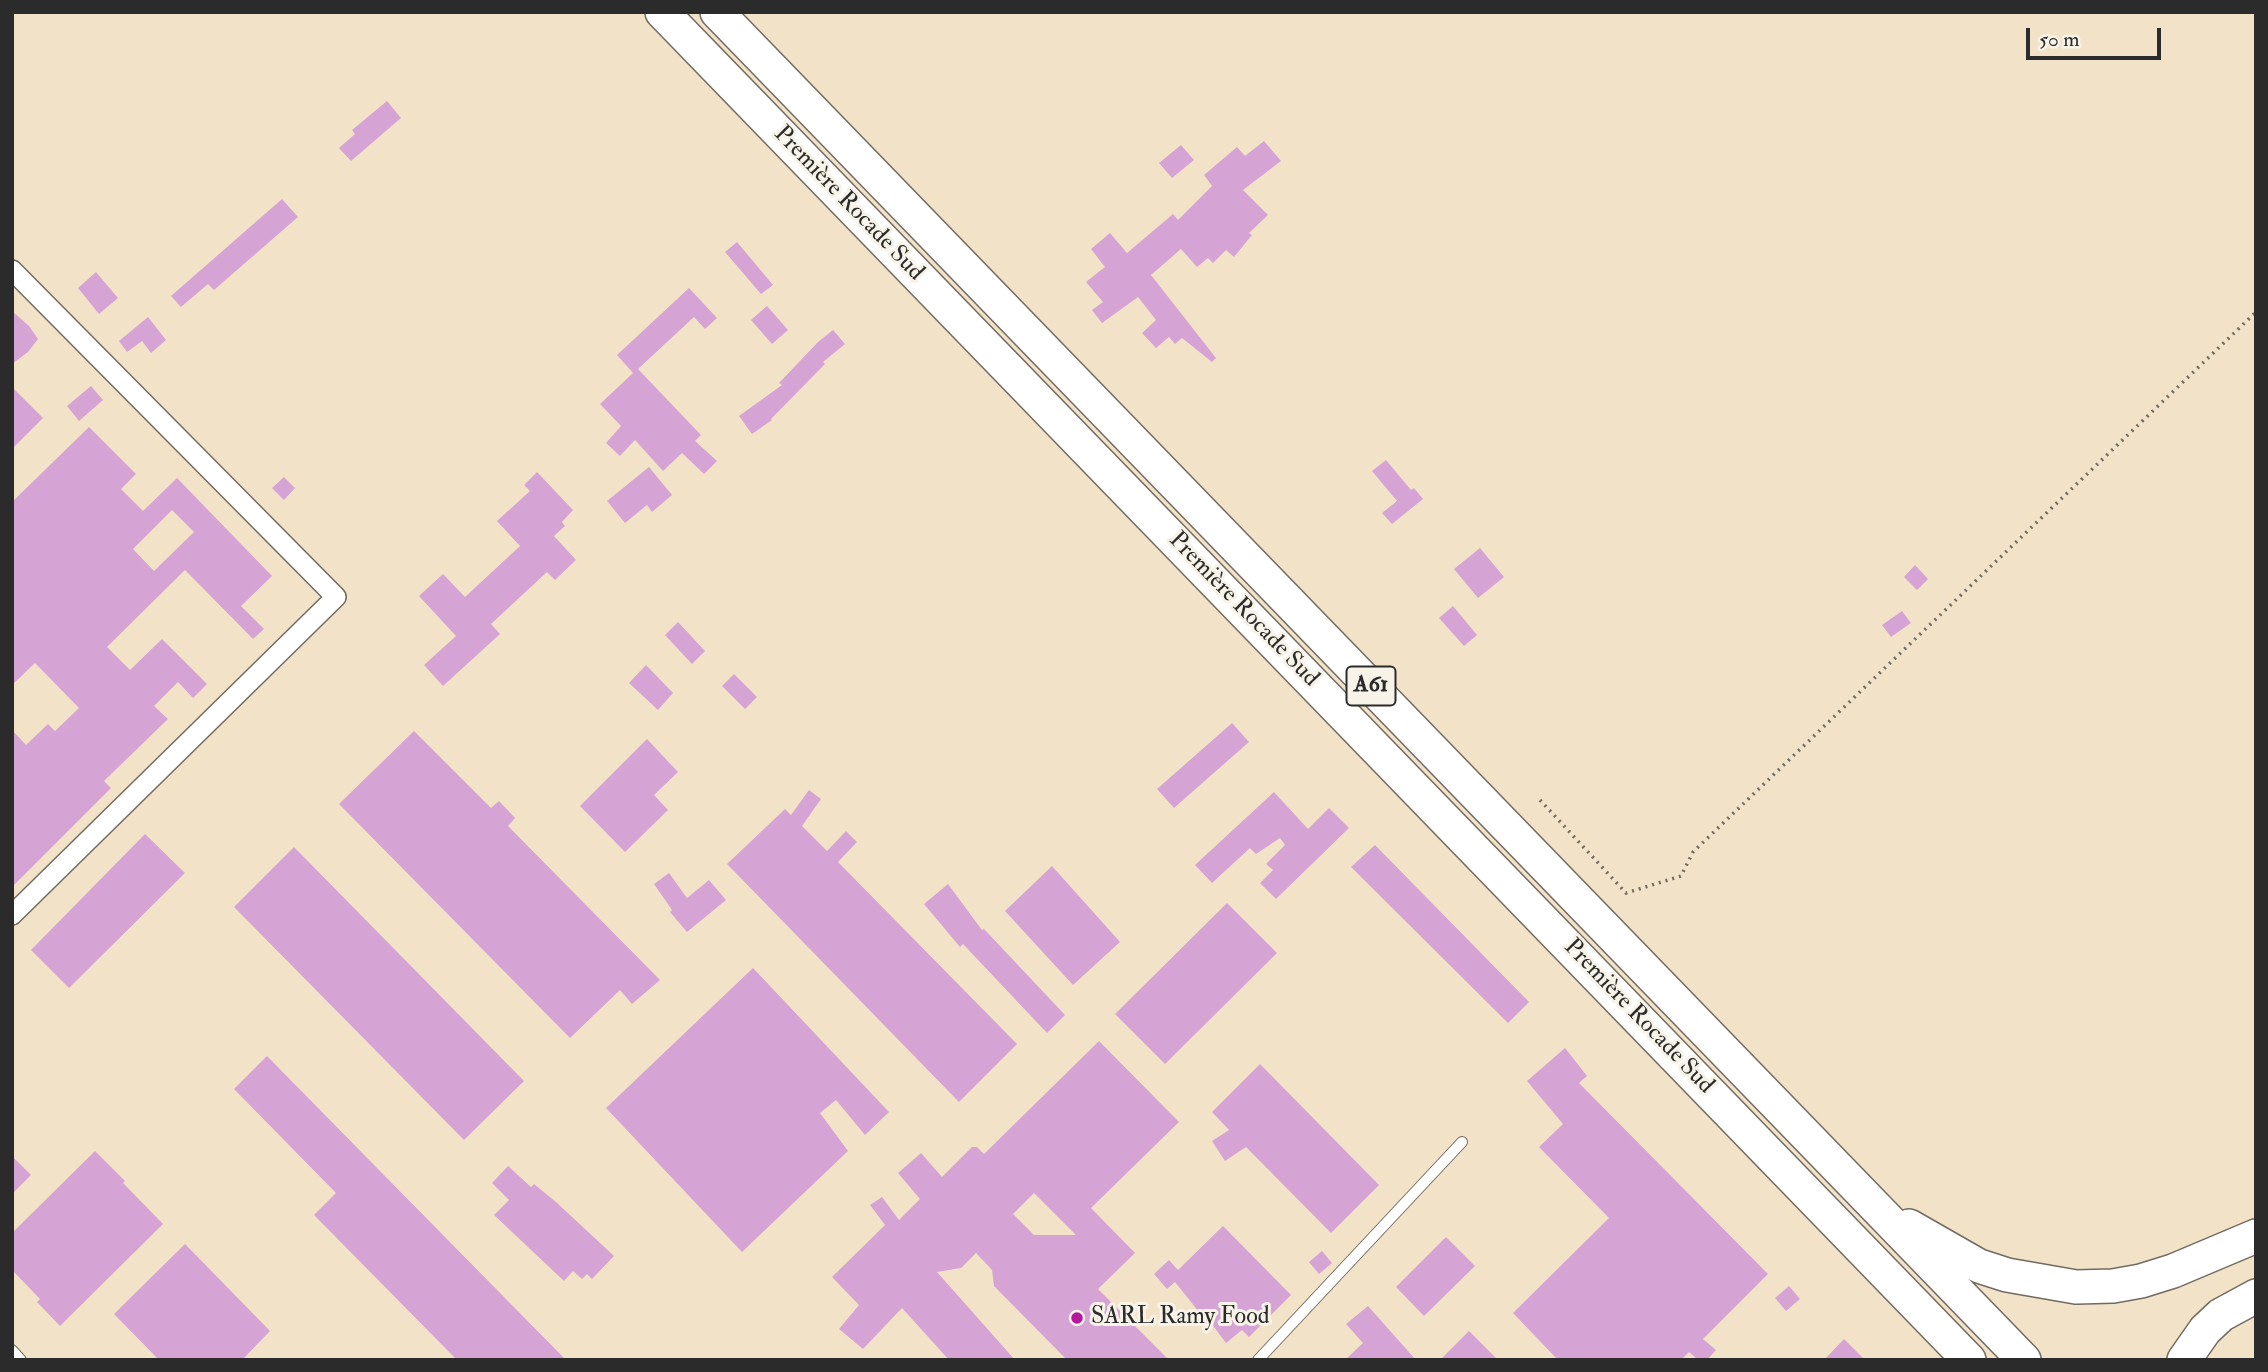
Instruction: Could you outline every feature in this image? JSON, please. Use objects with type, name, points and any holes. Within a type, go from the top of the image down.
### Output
[{"type":"highway","name":"Première Rocade Sud","points":[[662,12],[1969,1360]]},
{"type":"highway","name":"Première Rocade Sud","points":[[717,12],[2024,1360]]},
{"type":"highway","points":[[1886,1217],[1916,1230],[1979,1266],[2007,1275],[2076,1287],[2113,1286],[2173,1272],[2256,1236]]},
{"type":"highway","points":[[2184,1360],[2205,1330],[2221,1315],[2256,1297]]},
{"type":"street","points":[[12,270],[336,597],[12,915]]},
{"type":"lane","points":[[1258,1360],[1462,1142]]},
{"type":"lane","points":[[12,1350],[21,1360]]},
{"type":"path","points":[[1541,800],[1626,893],[1681,876],[1693,852],[2256,312]]},
{"type":"building","points":[[387,101],[401,118],[351,161],[339,148],[355,134],[352,130]]},
{"type":"building","points":[[1264,141],[1281,161],[1243,190],[1268,215],[1249,233],[1252,235],[1234,257],[1226,250],[1213,263],[1208,258],[1197,267],[1181,249],[1151,275],[1216,358],[1212,362],[1182,338],[1175,344],[1169,337],[1156,348],[1142,333],[1156,320],[1138,297],[1102,323],[1092,310],[1103,302],[1086,282],[1105,267],[1091,249],[1110,233],[1127,253],[1173,214],[1178,220],[1212,186],[1204,175],[1237,147],[1245,156]]},
{"type":"building","points":[[1181,145],[1194,160],[1172,178],[1159,163]]},
{"type":"building","points":[[282,199],[298,217],[214,290],[208,284],[181,307],[171,296]]},
{"type":"building","points":[[737,242],[773,285],[761,294],[725,252]]},
{"type":"building","points":[[96,272],[118,298],[99,314],[78,288]]},
{"type":"building","points":[[689,288],[717,318],[705,329],[694,317],[638,369],[701,435],[695,441],[717,461],[704,474],[682,453],[663,471],[635,440],[620,456],[606,443],[621,426],[600,404],[633,373],[617,355]]},
{"type":"building","points":[[767,306],[788,330],[772,344],[751,320]]},
{"type":"building","points":[[12,311],[29,326],[38,339],[28,352],[12,364]]},
{"type":"building","points":[[148,317],[166,340],[151,353],[142,341],[127,352],[119,341]]},
{"type":"building","points":[[833,330],[845,344],[823,362],[825,364],[772,420],[752,434],[739,416],[782,385],[779,383]]},
{"type":"building","points":[[91,386],[103,400],[79,421],[67,406]]},
{"type":"building","points":[[12,387],[43,418],[12,449]]},
{"type":"building","points":[[89,427],[136,474],[121,489],[143,511],[177,478],[272,576],[241,606],[264,629],[253,639],[185,570],[107,647],[130,670],[162,639],[207,684],[193,698],[178,682],[154,706],[168,719],[104,781],[111,788],[12,887],[12,730],[26,745],[48,724],[55,731],[79,708],[35,663],[12,685],[12,502]],"holes":[[[172,510],[194,532],[154,571],[133,549]]]},
{"type":"building","points":[[1386,460],[1411,490],[1414,488],[1423,499],[1392,524],[1382,513],[1397,501],[1372,471]]},
{"type":"building","points":[[649,467],[672,495],[652,512],[647,505],[625,523],[607,501]]},
{"type":"building","points":[[537,472],[573,510],[562,522],[565,526],[554,536],[576,560],[555,580],[547,572],[491,624],[500,634],[443,686],[424,665],[456,636],[419,596],[443,574],[465,597],[520,546],[497,521],[530,491],[524,485]]},
{"type":"building","points":[[284,477],[295,488],[284,500],[272,488]]},
{"type":"building","points":[[1480,548],[1504,577],[1478,598],[1454,569]]},
{"type":"building","points":[[1915,565],[1928,579],[1917,590],[1904,577]]},
{"type":"building","points":[[1453,606],[1477,635],[1464,646],[1439,618]]},
{"type":"building","points":[[1902,611],[1911,623],[1891,637],[1882,625]]},
{"type":"building","points":[[678,622],[705,651],[692,664],[665,635]]},
{"type":"building","points":[[646,665],[673,693],[658,710],[629,683]]},
{"type":"building","points":[[734,674],[757,697],[745,709],[722,686]]},
{"type":"building","points":[[1232,723],[1249,742],[1174,808],[1157,789]]},
{"type":"building","points":[[414,731],[491,808],[499,801],[515,818],[508,826],[660,980],[632,1004],[620,990],[570,1038],[339,804]]},
{"type":"building","points":[[647,739],[678,772],[654,795],[668,810],[625,852],[580,806]]},
{"type":"building","points":[[809,790],[821,799],[802,826],[827,851],[846,831],[857,842],[838,862],[1017,1044],[959,1102],[727,864],[785,809],[791,815]]},
{"type":"building","points":[[1274,792],[1308,829],[1329,808],[1349,828],[1276,899],[1260,883],[1273,870],[1266,864],[1285,845],[1280,838],[1256,854],[1250,848],[1212,883],[1195,865]]},
{"type":"building","points":[[145,834],[185,873],[69,988],[31,950]]},
{"type":"building","points":[[1375,845],[1529,1002],[1508,1023],[1351,867]]},
{"type":"building","points":[[294,847],[524,1081],[464,1140],[234,907]]},
{"type":"building","points":[[1052,866],[1120,942],[1073,985],[1005,911]]},
{"type":"building","points":[[669,873],[687,898],[709,880],[726,900],[687,932],[670,912],[672,910],[654,884]]},
{"type":"building","points":[[948,884],[982,930],[984,929],[1065,1015],[1047,1033],[963,944],[960,947],[924,904]]},
{"type":"building","points":[[1227,903],[1277,953],[1165,1064],[1115,1014]]},
{"type":"building","points":[[753,968],[889,1112],[865,1135],[836,1100],[820,1113],[848,1151],[742,1252],[606,1108]]},
{"type":"building","points":[[1099,1041],[1179,1122],[1091,1208],[1135,1253],[1098,1289],[1169,1360],[1067,1360],[994,1286],[992,1270],[976,1253],[961,1268],[937,1272],[1015,1360],[949,1360],[902,1308],[863,1349],[839,1329],[859,1305],[832,1277],[885,1225],[870,1205],[882,1197],[899,1220],[920,1199],[898,1173],[921,1153],[942,1177],[972,1147],[977,1147],[984,1154]],"holes":[[[1034,1193],[1076,1235],[1034,1235],[1013,1214]]]},
{"type":"building","points":[[1565,1048],[1587,1076],[1579,1083],[1768,1274],[1703,1339],[1716,1350],[1707,1360],[1698,1360],[1689,1352],[1681,1360],[1558,1360],[1513,1313],[1609,1218],[1539,1147],[1563,1124],[1527,1081]]},
{"type":"building","points":[[267,1056],[566,1360],[457,1360],[314,1215],[336,1193],[234,1089]]},
{"type":"building","points":[[1260,1064],[1379,1185],[1331,1233],[1246,1147],[1225,1161],[1212,1141],[1229,1130],[1212,1112]]},
{"type":"building","points":[[95,1151],[163,1224],[60,1326],[37,1302],[40,1299],[12,1270],[12,1233]]},
{"type":"building","points":[[12,1156],[31,1175],[12,1194]]},
{"type":"building","points":[[508,1166],[531,1187],[534,1184],[556,1202],[614,1256],[592,1279],[587,1274],[582,1279],[573,1271],[564,1281],[494,1215],[509,1200],[492,1183]]},
{"type":"building","points":[[1223,1226],[1291,1295],[1249,1337],[1242,1330],[1226,1343],[1175,1282],[1167,1289],[1154,1274],[1169,1260],[1178,1270]]},
{"type":"building","points":[[1446,1237],[1475,1266],[1424,1316],[1396,1287]]},
{"type":"building","points":[[185,1244],[270,1331],[242,1360],[159,1360],[114,1314]]},
{"type":"building","points":[[1322,1251],[1332,1263],[1319,1274],[1309,1262]]},
{"type":"building","points":[[1789,1286],[1800,1299],[1786,1311],[1775,1298]]},
{"type":"building","points":[[1368,1306],[1416,1360],[1345,1360],[1363,1343],[1346,1324]]},
{"type":"building","points":[[1469,1331],[1498,1360],[1440,1360]]},
{"type":"building","points":[[1844,1339],[1865,1360],[1824,1360]]},
{"type":"place","name":"SARL Ramy Food","points":[[1077,1318]]}]
